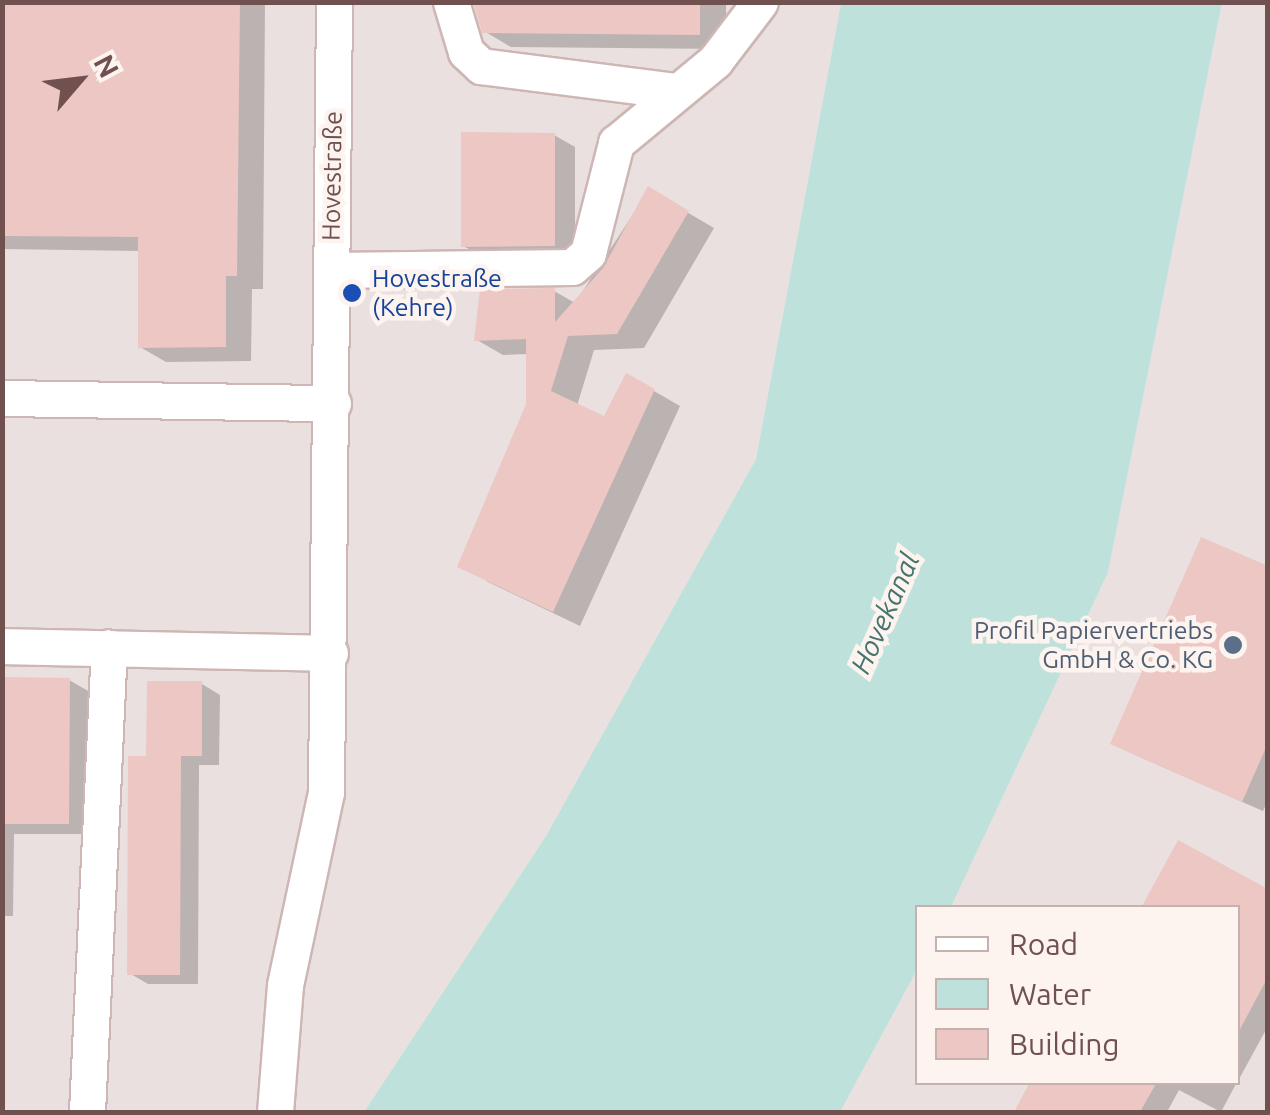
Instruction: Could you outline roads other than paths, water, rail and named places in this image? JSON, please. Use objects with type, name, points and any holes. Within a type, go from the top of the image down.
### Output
[{"type":"street","name":"Hovestraße","points":[[275,1112],[285,985],[326,792],[334,469],[334,2]]},
{"type":"street","points":[[451,2],[466,52],[480,66],[676,91]]},
{"type":"street","points":[[331,270],[572,266],[588,253],[616,143],[716,62],[760,2]]},
{"type":"street","points":[[2,398],[332,403]]},
{"type":"street","points":[[2,646],[330,653]]},
{"type":"street","points":[[87,1112],[109,648]]},
{"type":"water","name":"Hovekanal","points":[[841,3],[1222,3],[1108,572],[952,905],[915,905],[915,974],[840,1112],[364,1112],[546,836],[756,459]]},
{"type":"place","name":"Hovestraße (Kehre)","points":[[352,293]]},
{"type":"place","name":"Profil Papiervertriebs GmbH & Co. KG","points":[[1233,645]]}]
